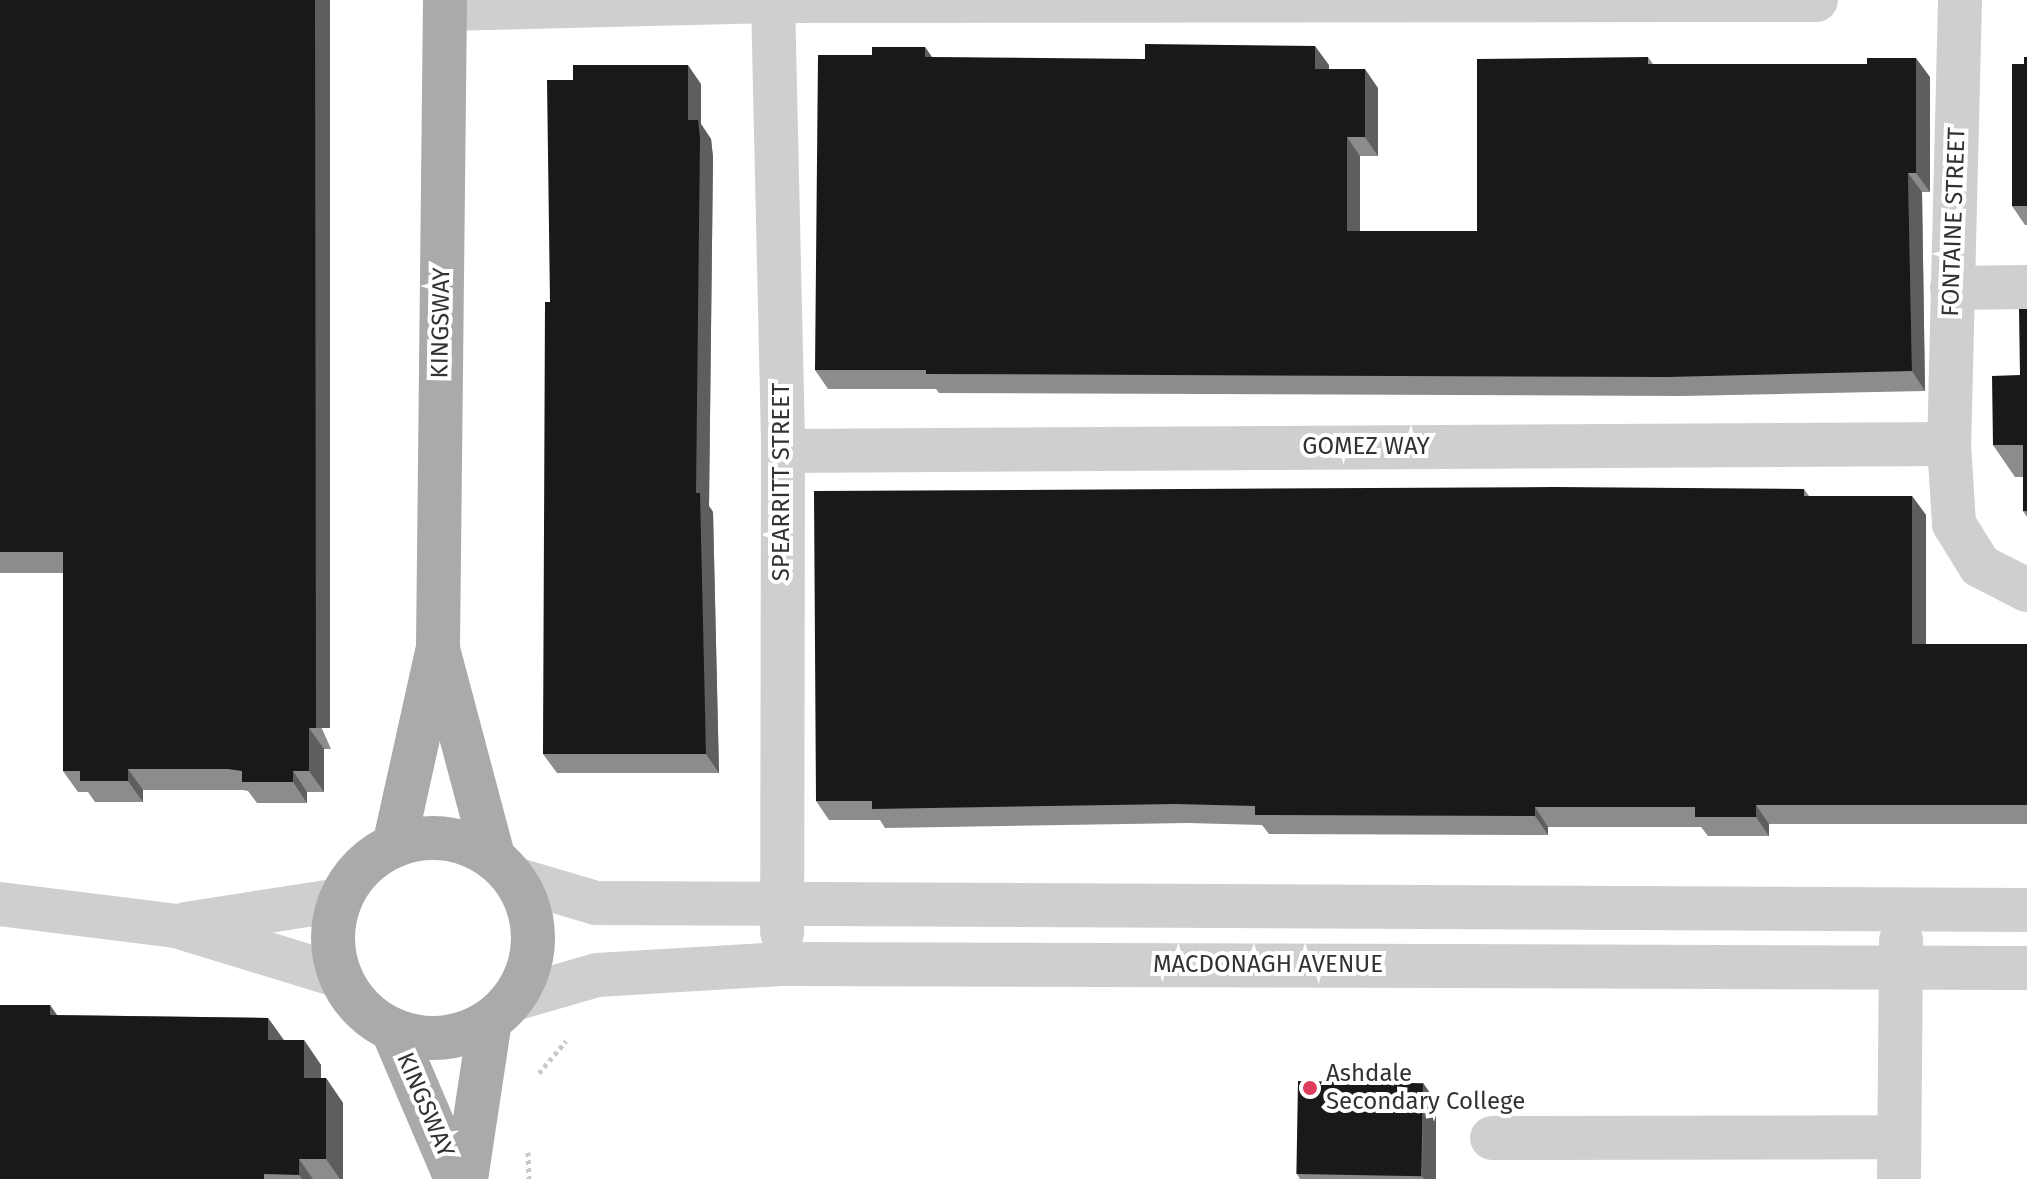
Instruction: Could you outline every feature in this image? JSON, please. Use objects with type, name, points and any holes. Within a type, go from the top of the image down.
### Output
[{"type":"main road","name":"KINGSWAY","points":[[394,846],[438,647],[445,5]]},
{"type":"main road","name":"KINGSWAY","points":[[438,647],[504,867],[529,907],[534,939],[529,971],[502,1010],[466,1179]]},
{"type":"main road","points":[[340,900],[353,877],[394,846],[426,837],[461,840],[504,867]]},
{"type":"main road","name":"KINGSWAY","points":[[340,900],[334,951],[340,976],[370,1018],[393,1031],[426,1039],[460,1036],[502,1010]]},
{"type":"main road","name":"KINGSWAY","points":[[393,1031],[456,1179]]},
{"type":"street","points":[[445,5],[773,1],[1816,0]]},
{"type":"street","name":"FONTAINE STREET","points":[[1960,0],[1949,444],[1954,524],[1980,566],[2027,590]]},
{"type":"street","name":"SPEARRITT STREET","points":[[773,1],[783,451],[782,964]]},
{"type":"street","points":[[1952,288],[2027,287]]},
{"type":"street","name":"GOMEZ WAY","points":[[783,451],[1949,444]]},
{"type":"street","points":[[504,867],[596,903],[2027,910]]},
{"type":"street","points":[[176,926],[340,900]]},
{"type":"street","points":[[0,904],[176,926],[340,976]]},
{"type":"street","points":[[1492,1138],[1898,1158],[1901,910]]},
{"type":"street","name":"MACDONAGH AVENUE","points":[[502,1010],[597,975],[782,964],[2027,968]]},
{"type":"path","points":[[531,1082],[597,999],[597,975]]},
{"type":"path","points":[[528,1146],[529,1179]]},
{"type":"building","points":[[0,0],[315,0],[316,728],[309,728],[309,771],[293,771],[293,782],[242,782],[242,771],[228,769],[128,769],[128,781],[80,781],[80,771],[63,771],[63,552],[0,552]]},
{"type":"building","points":[[1145,44],[1315,46],[1315,69],[1365,69],[1365,137],[1347,137],[1347,231],[1477,231],[1477,59],[1648,57],[1648,64],[1867,64],[1867,58],[1916,58],[1916,173],[1908,173],[1912,371],[1667,377],[926,374],[926,370],[815,370],[818,55],[872,55],[872,47],[925,47],[925,57],[1145,59]]},
{"type":"building","points":[[2024,57],[2027,57],[2027,206],[2012,206],[2012,64],[2024,64]]},
{"type":"building","points":[[573,65],[688,65],[688,120],[698,120],[700,138],[696,493],[700,493],[706,754],[543,754],[545,302],[550,302],[547,80],[573,80]]},
{"type":"building","points":[[2019,309],[2027,309],[2027,511],[2023,511],[2023,445],[1993,445],[1992,376],[2020,375]]},
{"type":"building","points":[[1554,487],[1804,489],[1804,496],[1912,496],[1912,644],[2027,644],[2027,805],[1756,805],[1756,817],[1695,817],[1695,807],[1535,807],[1535,816],[1255,815],[1255,806],[1175,804],[872,809],[872,801],[816,801],[814,491]]},
{"type":"building","points":[[0,1005],[50,1005],[50,1015],[268,1018],[268,1040],[304,1040],[304,1078],[326,1078],[326,1159],[299,1159],[299,1175],[264,1174],[264,1179],[0,1179]]},
{"type":"building","points":[[1298,1081],[1423,1083],[1421,1176],[1296,1174]]},
{"type":"place","name":"Ashdale Secondary College","points":[[1310,1088]]}]
